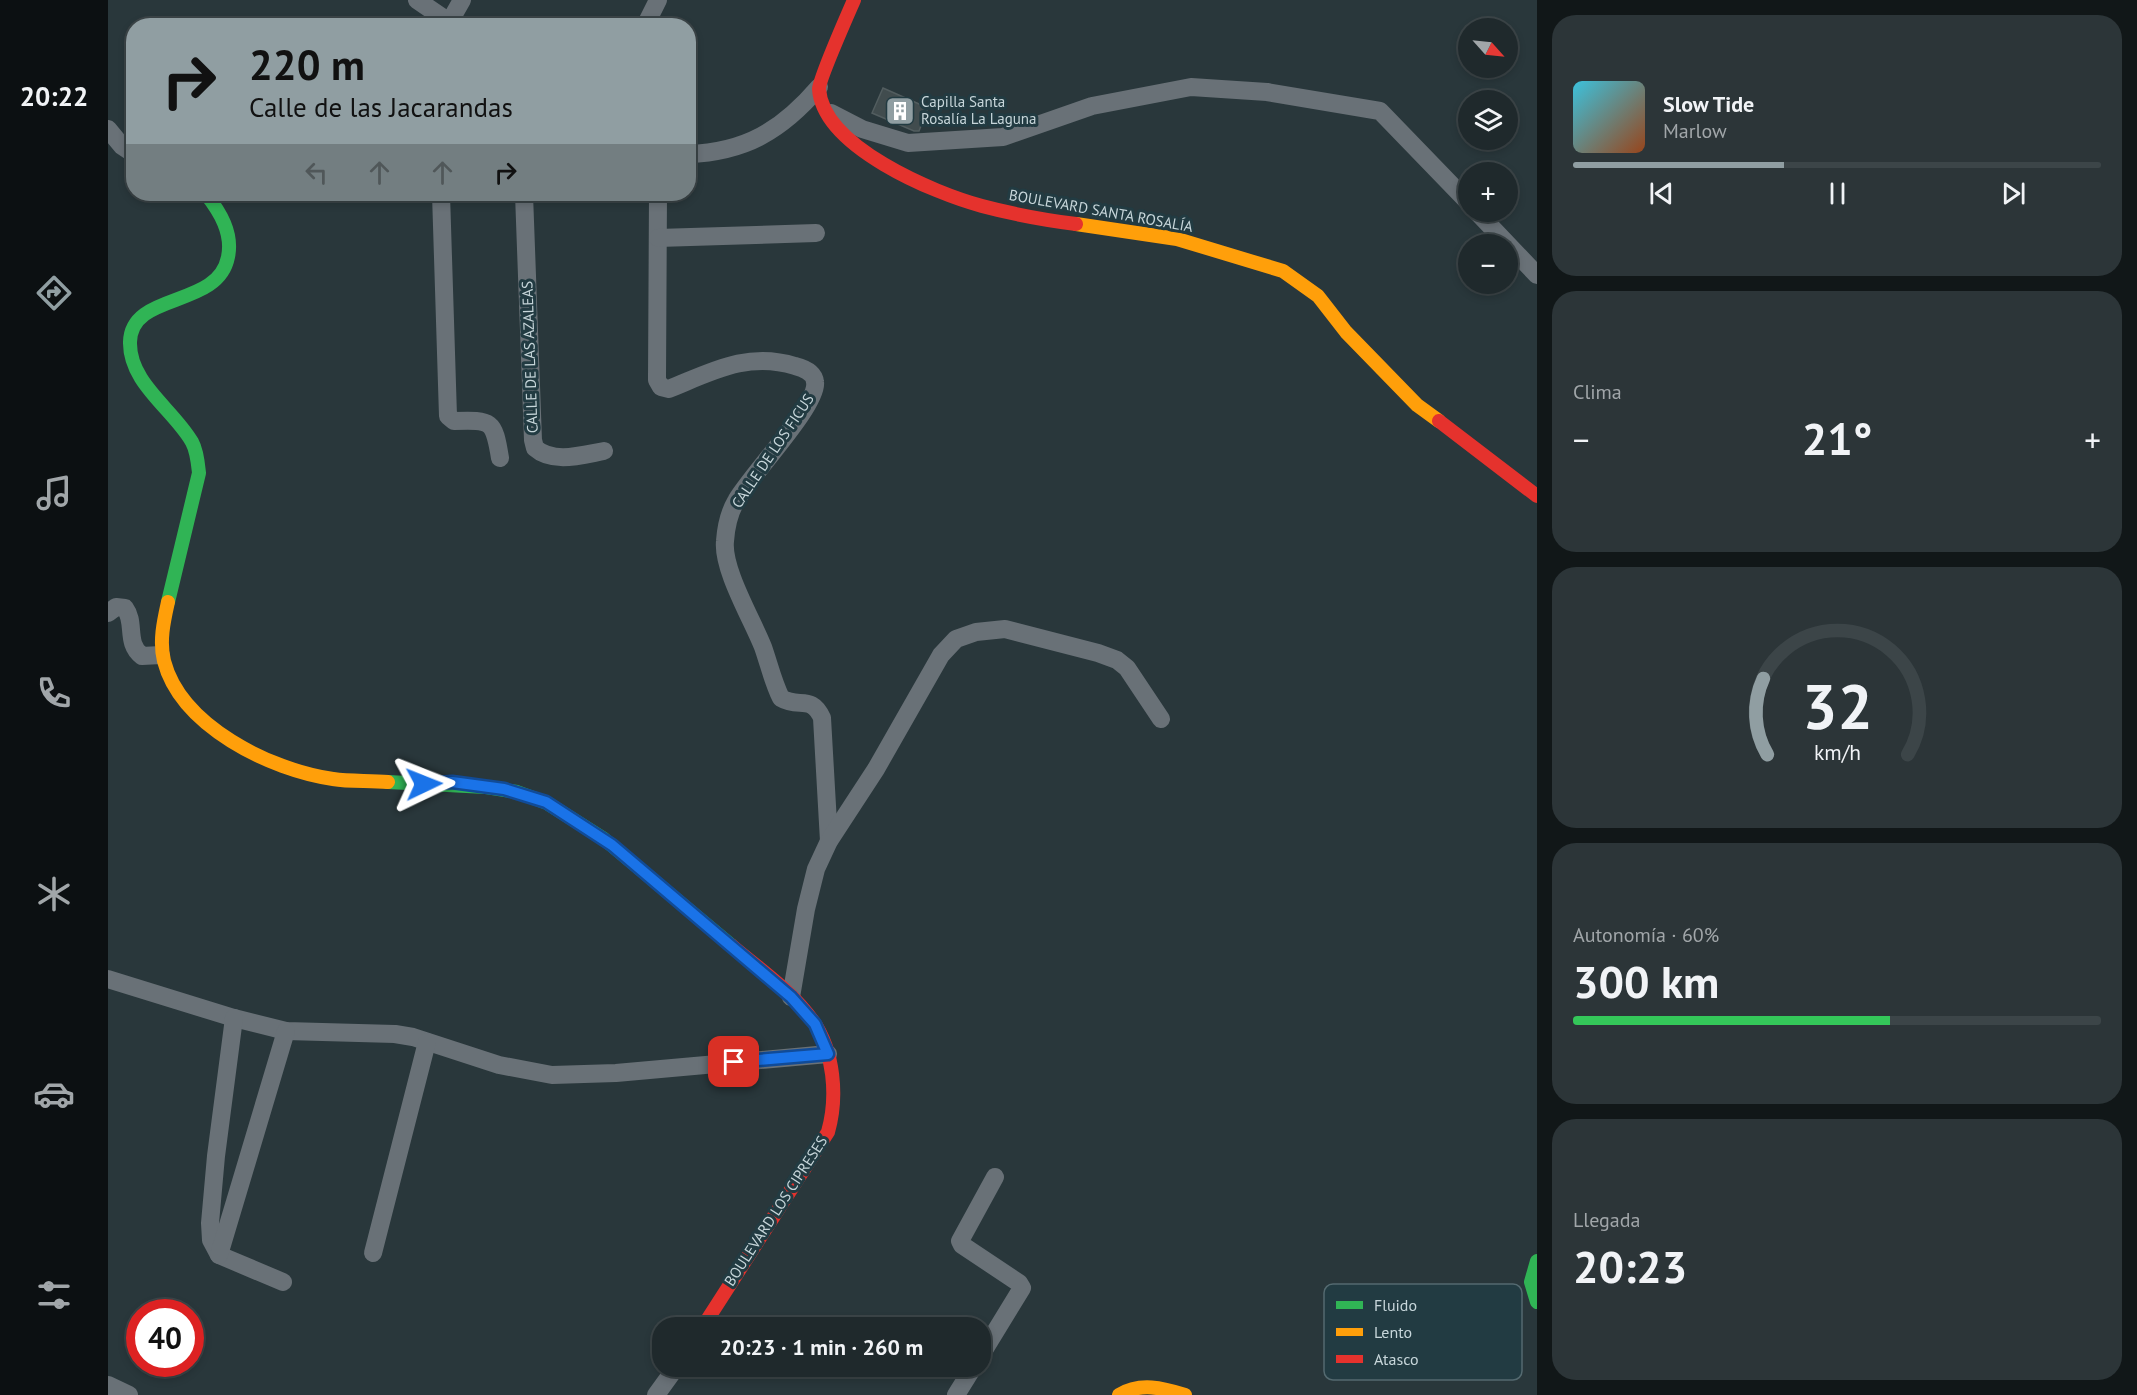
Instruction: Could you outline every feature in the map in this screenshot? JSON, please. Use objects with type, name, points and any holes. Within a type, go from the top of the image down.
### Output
[{"type":"street","points":[[417,0],[445,18]]},
{"type":"street","points":[[455,18],[462,0]]},
{"type":"street","points":[[649,18],[658,0]]},
{"type":"street","points":[[696,153],[738,148],[773,131],[801,108],[819,87],[854,0]]},
{"type":"street","name":"BOULEVARD SANTA ROSALÍA","points":[[819,87],[824,109],[842,132],[868,156],[904,176],[981,206],[1066,223],[1177,239],[1283,271],[1318,296],[1346,332],[1418,405],[1486,454],[1537,496]]},
{"type":"street","points":[[824,109],[862,129],[908,143],[1003,137],[1092,106],[1191,87],[1305,98],[1380,111],[1458,192]]},
{"type":"street","points":[[108,129],[126,149]]},
{"type":"street","name":"BOULEVARD LOS CIPRESES","points":[[211,201],[223,218],[227,229],[228,258],[224,270],[217,280],[208,286],[172,300],[150,312],[134,327],[130,337],[131,357],[147,386],[192,443],[197,455],[199,473],[162,629],[161,655],[170,683],[180,698],[198,717],[226,738],[262,757],[329,779],[424,784],[452,782],[504,789],[546,802],[612,845],[791,997],[815,1024],[828,1054],[834,1118],[828,1132],[709,1317]]},
{"type":"street","points":[[441,201],[448,416],[454,421],[478,421],[491,426],[496,433],[500,458]]},
{"type":"street","name":"CALLE DE LAS AZALEAS","points":[[524,201],[535,448],[541,454],[550,456],[574,456],[604,451]]},
{"type":"street","name":"CALLE DE LOS FICUS","points":[[658,201],[657,380],[661,387],[669,389],[728,364],[769,361],[797,367],[813,376],[816,383],[808,404],[736,500],[726,527],[724,544],[729,567],[781,698],[789,703],[808,702],[817,708],[822,718],[829,841]]},
{"type":"street","points":[[1487,222],[1537,275]]},
{"type":"street","points":[[658,238],[816,233]]},
{"type":"street","points":[[108,613],[116,607],[125,608],[129,614],[133,646],[137,652],[142,656],[161,655]]},
{"type":"street","points":[[791,997],[806,909],[816,869],[829,841],[876,769],[941,655],[956,639],[976,632],[1005,629],[1117,660],[1127,668],[1161,719]]},
{"type":"street","points":[[108,979],[234,1018],[286,1031],[395,1034],[499,1065],[552,1075],[616,1073],[828,1054]]},
{"type":"street","points":[[234,1018],[212,1203],[211,1240],[219,1255],[283,1282]]},
{"type":"street","points":[[219,1255],[286,1031]]},
{"type":"street","points":[[373,1253],[427,1042]]},
{"type":"street","points":[[991,1339],[1022,1288],[1019,1283],[962,1245],[960,1241],[995,1177]]},
{"type":"street","points":[[212,1203],[234,1209]]},
{"type":"street","points":[[1537,1261],[1532,1272],[1530,1290],[1537,1302]]},
{"type":"street","points":[[656,1395],[669,1377]]},
{"type":"street","points":[[956,1395],[967,1377]]},
{"type":"street","points":[[108,1385],[129,1395]]},
{"type":"street","points":[[1119,1395],[1124,1391],[1141,1387],[1160,1388],[1185,1395]]},
{"type":"building","name":"Capilla Santa Rosalía La Laguna","points":[[883,88],[928,108],[919,131],[872,113]]},
{"type":"traffic: fast","points":[[168,602],[199,473],[198,461],[192,442],[184,430],[144,383],[132,357],[130,342],[134,326],[144,315],[159,306],[209,285],[221,273],[228,257],[229,240],[224,223],[211,201]]},
{"type":"traffic: fast","points":[[388,782],[486,787],[517,792],[547,803],[604,839],[731,945]]},
{"type":"traffic: fast","points":[[1537,1261],[1531,1282],[1537,1302]]},
{"type":"traffic: slow","points":[[1076,224],[1177,239],[1283,271],[1318,296],[1346,332],[1417,405],[1439,421]]},
{"type":"traffic: slow","points":[[168,602],[162,638],[164,661],[174,684],[189,706],[208,725],[256,755],[282,766],[333,779],[388,782]]},
{"type":"traffic: slow","points":[[1119,1395],[1143,1387],[1160,1388],[1185,1395]]},
{"type":"traffic: jam","points":[[854,0],[828,60],[819,89],[825,110],[839,130],[860,148],[910,179],[961,200],[993,209],[1076,224]]},
{"type":"traffic: jam","points":[[1439,421],[1537,496]]},
{"type":"traffic: jam","points":[[709,1317],[828,1132],[833,1104],[830,1060],[826,1046],[813,1021],[785,990],[731,945]]},
{"type":"place","name":"Capilla Santa Rosalía La Laguna","points":[[900,111]]},
{"type":"route","points":[[424,784],[452,782],[504,789],[546,802],[606,841],[791,997],[815,1024],[828,1054],[734,1062]]}]
